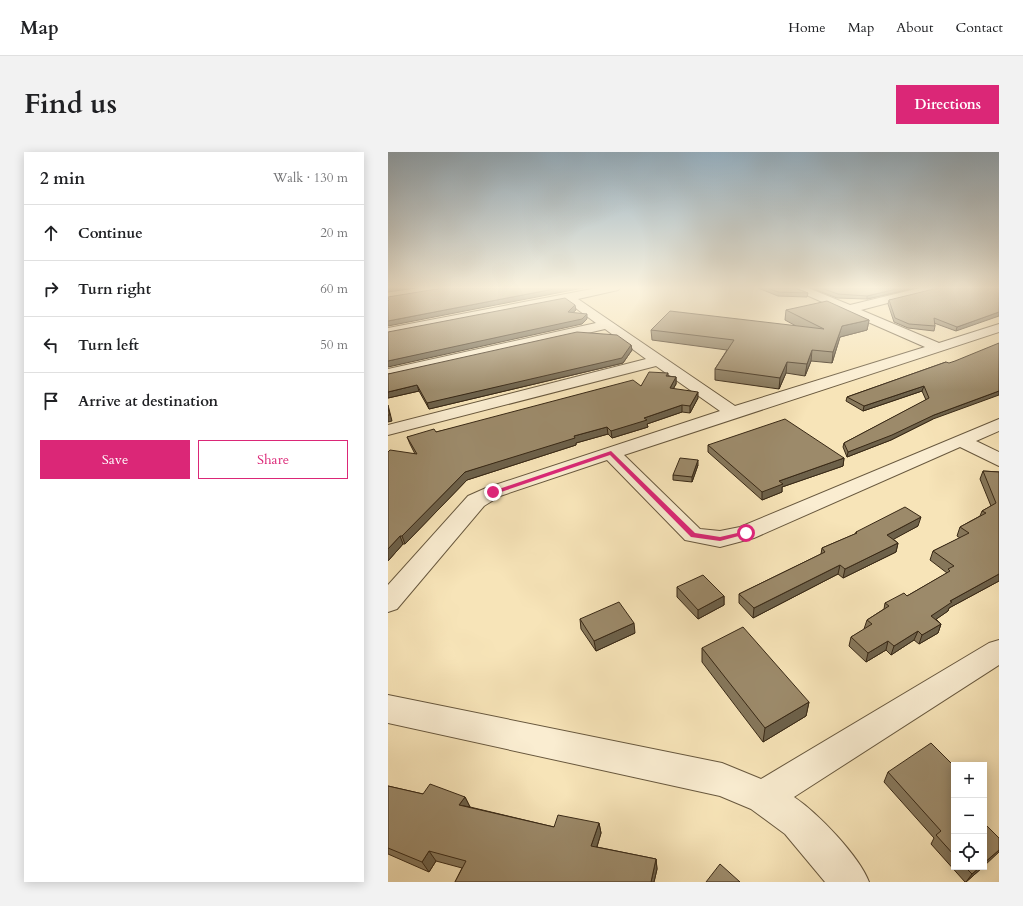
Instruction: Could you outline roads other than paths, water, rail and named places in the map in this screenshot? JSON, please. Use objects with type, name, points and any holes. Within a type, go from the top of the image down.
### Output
[{"type":"street","points":[[388,332],[438,322]]},
{"type":"street","points":[[602,322],[733,412]]},
{"type":"street","points":[[878,322],[937,347]]},
{"type":"street","points":[[388,374],[606,325]]},
{"type":"street","points":[[388,602],[476,501],[493,492],[733,412],[999,328]]},
{"type":"street","points":[[388,430],[658,361]]},
{"type":"street","points":[[611,453],[693,535],[720,539],[746,533],[999,424]]},
{"type":"street","points":[[962,441],[999,460]]},
{"type":"street","points":[[763,797],[999,651]]},
{"type":"street","points":[[388,709],[722,780],[763,797],[798,821],[850,882]]}]
